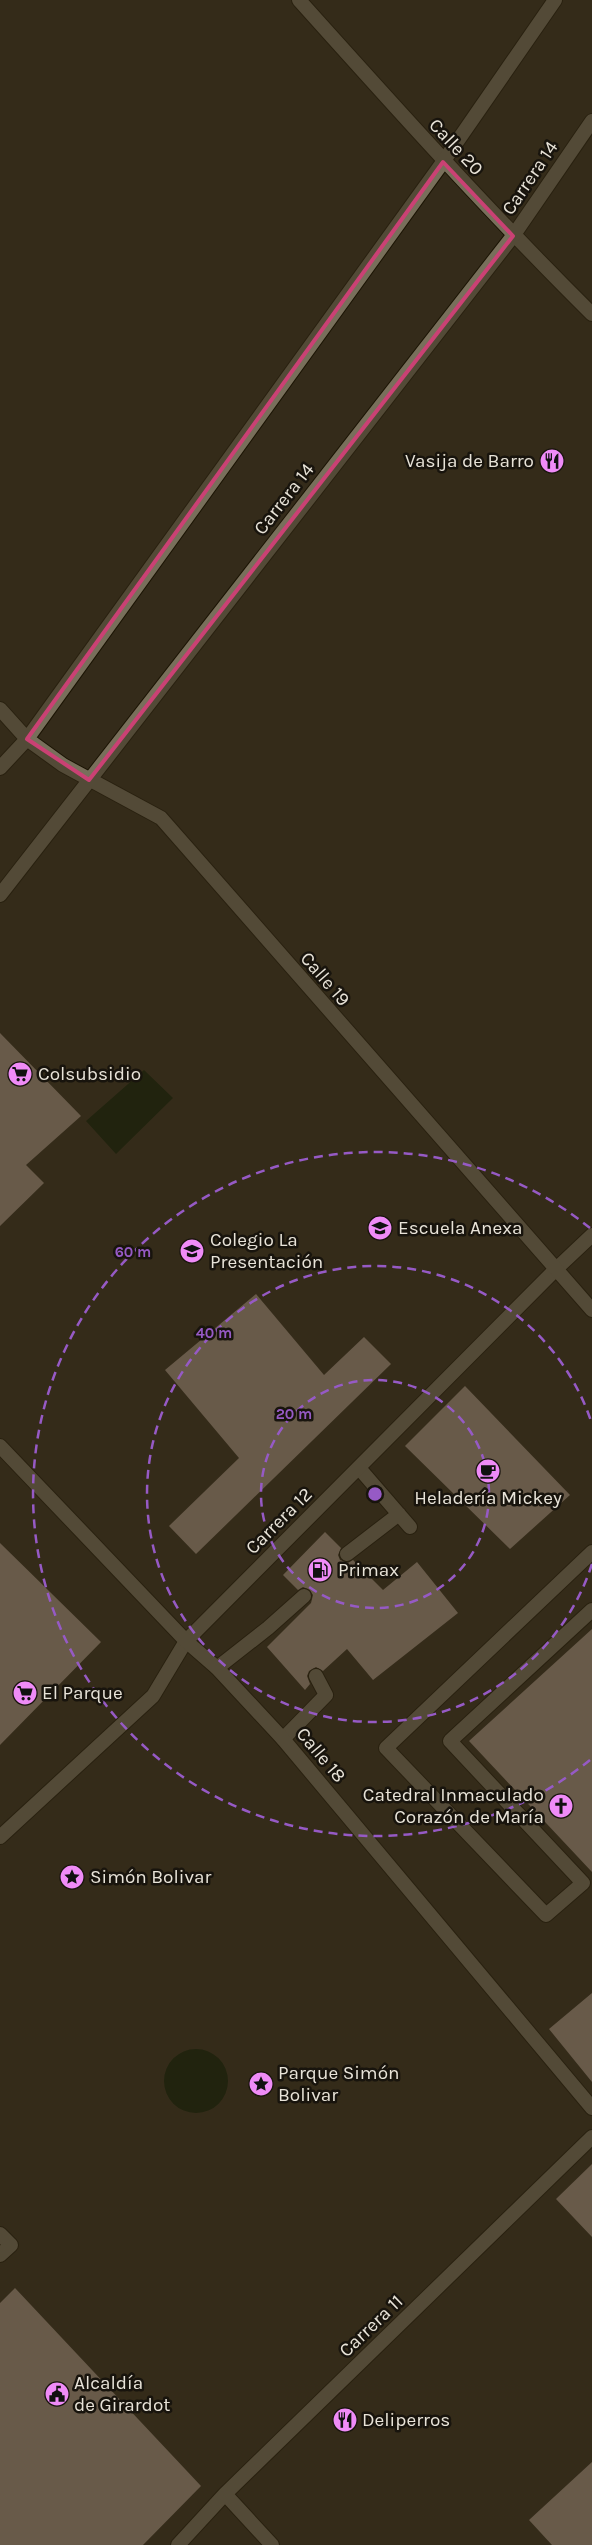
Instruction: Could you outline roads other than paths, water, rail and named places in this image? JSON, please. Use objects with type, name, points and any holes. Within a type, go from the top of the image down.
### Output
[{"type":"street","name":"Calle 20","points":[[300,0],[442,162],[592,314]]},
{"type":"street","points":[[0,768],[27,739],[442,162],[555,0]]},
{"type":"street","name":"Carrera 14","points":[[0,894],[513,236],[592,121]]},
{"type":"street","name":"Calle 19","points":[[0,709],[27,739],[63,765],[161,818],[592,1310]]},
{"type":"street","name":"Carrera 12","points":[[0,1837],[153,1696],[186,1641],[592,1235]]},
{"type":"street","name":"Calle 18","points":[[0,1446],[186,1641],[217,1668],[284,1739],[592,2108]]},
{"type":"street","points":[[359,1468],[410,1527]]},
{"type":"street","points":[[347,1554],[399,1514]]},
{"type":"street","points":[[592,1552],[386,1748],[546,1915],[583,1883],[450,1741],[592,1610]]},
{"type":"street","points":[[217,1668],[275,1631],[304,1596]]},
{"type":"street","points":[[284,1739],[326,1695],[316,1676]]},
{"type":"street","name":"Carrera 11","points":[[178,2545],[225,2494],[592,2137]]},
{"type":"street","points":[[0,2234],[11,2245],[0,2256]]},
{"type":"street","points":[[225,2494],[272,2545]]},
{"type":"place","name":"Vasija de Barro","points":[[552,461]]},
{"type":"place","name":"Colsubsidio","points":[[20,1074]]},
{"type":"place","name":"Escuela Anexa","points":[[380,1228]]},
{"type":"place","name":"Colegio La Presentación","points":[[192,1251]]},
{"type":"place","name":"Heladería Mickey","points":[[488,1471]]},
{"type":"place","name":"Primax","points":[[320,1570]]},
{"type":"place","name":"El Parque","points":[[25,1693]]},
{"type":"place","name":"Catedral Inmaculado Corazón de María","points":[[561,1806]]},
{"type":"place","name":"Simón Bolivar","points":[[72,1877]]},
{"type":"place","name":"Parque Simón Bolivar","points":[[261,2084]]},
{"type":"place","name":"Alcaldía de Girardot","points":[[57,2394]]},
{"type":"place","name":"Deliperros","points":[[345,2420]]}]
